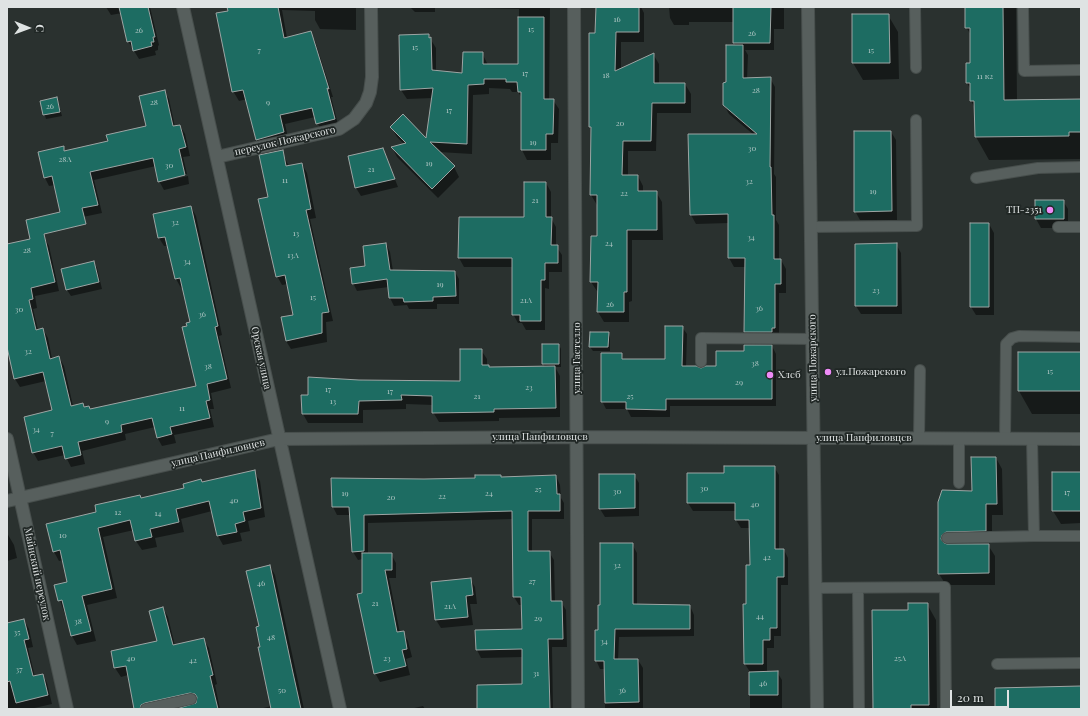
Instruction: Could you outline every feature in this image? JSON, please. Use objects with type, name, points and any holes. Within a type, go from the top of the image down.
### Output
[{"type":"street","name":"Орская улица","points":[[183,7],[340,709]]},
{"type":"street","name":"переулок Пожарского","points":[[217,157],[339,129],[354,120],[366,103],[370,92],[372,77],[371,7]]},
{"type":"street","name":"улица Гастелло","points":[[574,7],[578,437],[578,709]]},
{"type":"street","name":"улица Пожарского","points":[[808,7],[817,709]]},
{"type":"street","name":"улица Панфиловцев","points":[[7,501],[279,439],[578,437],[959,439],[1081,438]]},
{"type":"street","name":"Майнский переулок","points":[[7,439],[67,709]]},
{"type":"lane","points":[[915,7],[916,68]]},
{"type":"lane","points":[[1023,7],[1024,71],[1081,70]]},
{"type":"lane","points":[[811,226],[917,226],[916,120]]},
{"type":"lane","points":[[976,178],[1038,168],[1081,167]]},
{"type":"lane","points":[[1058,227],[1081,227]]},
{"type":"lane","points":[[1005,439],[1006,344],[1012,338],[1019,336],[1081,336]]},
{"type":"lane","points":[[701,362],[701,338],[813,339]]},
{"type":"lane","points":[[919,438],[920,370]]},
{"type":"lane","points":[[959,439],[959,483]]},
{"type":"lane","points":[[1032,439],[1034,536]]},
{"type":"lane","points":[[947,538],[1081,536]]},
{"type":"lane","points":[[816,588],[945,587],[946,709]]},
{"type":"lane","points":[[858,588],[859,709]]},
{"type":"lane","points":[[997,664],[1081,663]]},
{"type":"lane","points":[[146,709],[191,699]]},
{"type":"building","points":[[119,7],[148,7],[155,37],[153,37],[154,42],[151,42],[152,46],[133,51],[131,41],[127,42]]},
{"type":"building","points":[[227,7],[278,7],[284,38],[311,31],[329,89],[327,88],[335,119],[316,124],[312,108],[280,115],[284,132],[256,140],[243,90],[232,92],[216,13],[228,11]]},
{"type":"building","points":[[596,7],[639,7],[639,32],[616,32],[615,71],[654,53],[654,83],[685,83],[685,103],[652,103],[651,141],[623,141],[622,175],[638,175],[638,191],[657,191],[657,230],[627,230],[627,292],[624,292],[624,312],[597,312],[598,282],[590,282],[591,236],[597,236],[597,195],[590,195],[591,127],[589,127],[589,33],[595,33]]},
{"type":"building","points":[[733,7],[771,7],[770,43],[733,43]]},
{"type":"building","points":[[965,7],[1003,7],[1004,100],[1081,99],[1081,132],[1069,132],[1069,136],[975,137],[974,101],[970,101],[970,83],[966,83],[966,63],[970,63],[970,28],[965,28]]},
{"type":"building","points":[[852,14],[889,14],[890,63],[852,63]]},
{"type":"building","points":[[518,17],[544,17],[544,99],[554,99],[553,134],[546,134],[546,150],[521,150],[521,92],[518,92],[517,82],[506,82],[506,79],[484,79],[484,84],[468,85],[467,144],[430,142],[455,166],[432,189],[391,147],[406,143],[390,127],[403,114],[426,138],[433,88],[400,90],[399,35],[429,34],[429,38],[431,37],[432,70],[462,73],[463,52],[483,52],[483,64],[518,64]]},
{"type":"building","points":[[726,45],[743,45],[743,78],[771,77],[770,167],[772,215],[774,215],[774,259],[781,259],[781,284],[775,284],[775,328],[772,328],[772,332],[744,332],[745,258],[728,258],[728,214],[690,215],[688,134],[757,134],[723,105],[723,83],[726,82]]},
{"type":"building","points":[[165,90],[173,126],[180,125],[186,147],[179,149],[185,175],[158,182],[153,158],[90,172],[98,205],[82,208],[86,224],[44,234],[55,282],[31,288],[33,299],[29,300],[36,330],[43,328],[50,359],[59,356],[71,406],[83,403],[84,407],[89,406],[90,409],[196,386],[182,327],[187,326],[186,323],[190,322],[180,278],[175,279],[165,237],[158,238],[153,214],[191,206],[218,326],[215,327],[227,379],[207,384],[210,400],[206,401],[210,418],[170,427],[172,434],[157,438],[152,418],[121,425],[122,432],[78,442],[81,455],[65,459],[62,446],[32,453],[24,417],[52,410],[43,372],[14,379],[7,347],[7,244],[30,239],[26,220],[60,212],[52,176],[44,178],[38,152],[64,146],[64,151],[108,141],[106,135],[146,126],[139,96]]},
{"type":"building","points":[[57,97],[60,112],[43,115],[40,101]]},
{"type":"building","points":[[854,131],[891,131],[892,211],[854,212]]},
{"type":"building","points":[[383,148],[395,179],[355,188],[348,156]]},
{"type":"building","points":[[283,150],[286,166],[302,163],[311,209],[306,210],[329,312],[322,313],[322,333],[286,341],[281,317],[293,315],[285,275],[276,277],[258,199],[268,197],[259,155]]},
{"type":"building","points":[[524,182],[546,182],[546,217],[552,217],[551,245],[558,245],[558,263],[545,263],[545,280],[541,280],[541,321],[520,321],[520,315],[512,315],[512,258],[458,258],[459,217],[524,217]]},
{"type":"building","name":"ТП-2351","points":[[1035,200],[1064,200],[1064,219],[1035,219]]},
{"type":"building","points":[[970,223],[989,223],[989,307],[970,307]]},
{"type":"building","points":[[386,243],[390,270],[455,271],[456,296],[433,297],[433,301],[404,302],[403,298],[389,298],[387,279],[352,284],[350,268],[365,266],[363,246]]},
{"type":"building","points":[[897,243],[897,306],[855,306],[855,244]]},
{"type":"building","points":[[94,261],[99,282],[66,290],[61,269]]},
{"type":"building","points":[[665,326],[683,326],[682,366],[696,366],[701,368],[706,366],[716,366],[716,351],[744,351],[744,345],[772,345],[772,399],[666,399],[666,410],[626,409],[626,402],[601,402],[601,353],[622,353],[622,359],[665,359]]},
{"type":"building","points":[[590,332],[609,332],[608,347],[589,347]]},
{"type":"building","points":[[542,344],[559,344],[559,364],[542,364]]},
{"type":"building","points":[[460,349],[482,349],[482,365],[489,365],[489,367],[555,366],[556,408],[494,409],[494,412],[432,413],[432,396],[401,395],[402,400],[359,401],[358,414],[302,414],[301,395],[308,395],[308,377],[359,380],[460,381]]},
{"type":"building","points":[[1018,352],[1081,352],[1081,391],[1018,391]]},
{"type":"building","points":[[971,457],[996,457],[997,504],[986,504],[986,531],[946,532],[942,535],[941,539],[947,544],[989,544],[989,573],[938,574],[938,502],[942,490],[972,491]]},
{"type":"building","points":[[724,466],[775,466],[775,549],[784,549],[784,577],[777,577],[777,628],[770,628],[770,640],[763,640],[763,664],[744,664],[743,604],[746,604],[746,565],[750,565],[749,520],[735,520],[735,503],[687,503],[687,473],[724,473]]},
{"type":"building","points":[[255,470],[261,508],[243,512],[245,521],[235,524],[237,532],[217,536],[209,501],[176,509],[179,522],[150,529],[152,537],[135,541],[130,520],[98,528],[112,589],[82,596],[91,631],[71,636],[62,600],[58,601],[54,585],[67,582],[60,550],[53,552],[46,524],[96,512],[95,505],[140,495],[141,498],[184,488],[183,484],[201,479],[202,482]]},
{"type":"building","points":[[1052,472],[1081,472],[1081,511],[1052,511]]},
{"type":"building","points":[[599,474],[635,474],[635,508],[599,509]]},
{"type":"building","points":[[475,475],[501,475],[501,477],[556,475],[557,494],[560,494],[560,511],[528,511],[528,551],[550,551],[551,601],[562,601],[563,639],[548,639],[550,709],[477,709],[477,685],[522,684],[522,649],[476,650],[475,630],[522,629],[521,597],[513,597],[512,511],[364,515],[364,551],[352,552],[349,507],[332,507],[331,478],[475,478]]},
{"type":"building","points":[[600,543],[633,543],[633,604],[690,605],[690,629],[615,629],[614,659],[638,659],[639,702],[605,703],[604,661],[595,661],[595,630],[598,630],[598,605],[600,605]]},
{"type":"building","points":[[362,553],[392,553],[392,570],[385,570],[397,632],[404,631],[407,649],[402,650],[406,666],[374,674],[357,594],[362,593]]},
{"type":"building","points":[[270,565],[301,709],[271,709],[258,647],[260,647],[256,627],[259,626],[246,571]]},
{"type":"building","points":[[471,578],[473,595],[466,596],[468,617],[435,620],[431,582]]},
{"type":"building","points":[[908,603],[928,603],[929,705],[911,705],[911,709],[873,709],[872,610],[908,610]]},
{"type":"building","points":[[163,607],[173,645],[204,638],[213,675],[210,676],[218,709],[176,709],[196,703],[197,697],[195,694],[190,693],[145,703],[141,705],[140,709],[134,709],[126,666],[114,668],[111,651],[157,641],[149,611]]},
{"type":"building","points":[[24,619],[29,639],[24,640],[33,676],[43,674],[48,695],[16,703],[10,681],[7,682],[7,623]]},
{"type":"building","points":[[778,671],[778,695],[749,695],[749,672]]},
{"type":"building","points":[[1081,686],[1081,709],[995,709],[995,688]]},
{"type":"place","name":"ТП-2351","points":[[1050,210]]},
{"type":"place","name":"ул.Пожарского","points":[[828,372]]},
{"type":"place","name":"Хлеб","points":[[770,375]]}]
